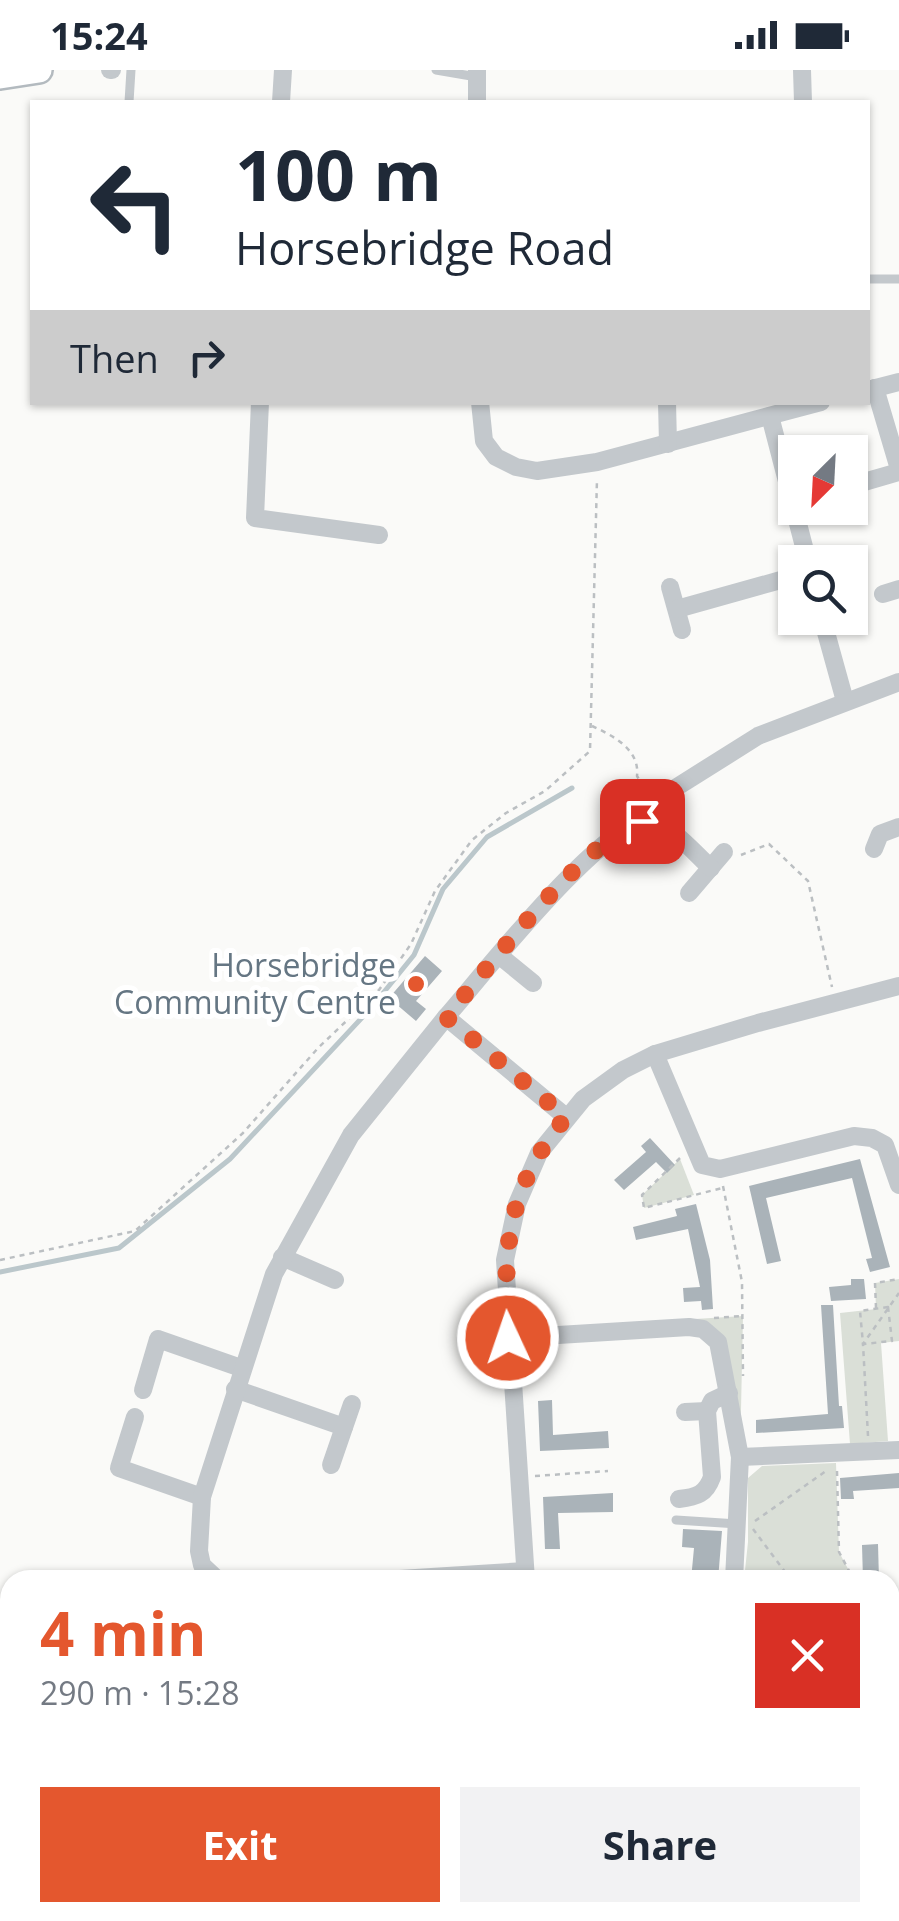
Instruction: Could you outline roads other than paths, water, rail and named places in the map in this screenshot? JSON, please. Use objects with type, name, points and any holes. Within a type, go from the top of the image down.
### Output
[{"type":"main road","points":[[0,76],[39,70]]},
{"type":"street","points":[[281,100],[283,70]]},
{"type":"street","points":[[802,70],[803,100]]},
{"type":"street","points":[[477,74],[478,100]]},
{"type":"street","points":[[868,481],[899,471],[871,389],[899,382]]},
{"type":"street","points":[[260,405],[254,518],[379,535]]},
{"type":"street","points":[[480,405],[484,441],[496,457],[516,467],[537,471],[597,462],[808,405]]},
{"type":"street","points":[[666,405],[668,444]]},
{"type":"street","points":[[770,416],[804,545]]},
{"type":"street","points":[[676,609],[778,581]]},
{"type":"street","points":[[670,587],[682,630]]},
{"type":"street","points":[[827,635],[845,701]]},
{"type":"street","points":[[668,792],[758,736],[899,682]]},
{"type":"street","points":[[207,1570],[199,1551],[202,1497],[234,1389],[282,1258],[351,1136],[446,1017],[567,878],[619,831],[642,821],[660,824],[710,868]]},
{"type":"street","points":[[873,837],[899,827]]},
{"type":"street","points":[[688,893],[724,852]]},
{"type":"street","points":[[500,956],[533,984]]},
{"type":"street","points":[[526,1570],[506,1260],[512,1221],[530,1168],[566,1117],[600,1086],[655,1054],[899,986]]},
{"type":"street","points":[[446,1017],[566,1117]]},
{"type":"street","points":[[655,1054],[702,1166],[720,1170],[854,1136],[879,1140],[894,1152],[899,1185]]},
{"type":"street","points":[[282,1258],[335,1280]]},
{"type":"street","points":[[508,1338],[690,1327],[703,1329],[718,1342],[736,1389],[740,1457],[735,1570]]},
{"type":"street","points":[[143,1390],[158,1339],[241,1368]]},
{"type":"street","points":[[234,1389],[344,1427]]},
{"type":"street","points":[[679,1499],[703,1494],[712,1477],[707,1412],[712,1401],[736,1389]]},
{"type":"street","points":[[331,1465],[352,1404]]},
{"type":"street","points":[[685,1412],[707,1412]]},
{"type":"street","points":[[135,1417],[118,1468],[202,1497]]},
{"type":"street","points":[[740,1457],[899,1450]]},
{"type":"lane","points":[[129,100],[131,70]]},
{"type":"lane","points":[[436,70],[477,74]]},
{"type":"lane","points":[[870,279],[899,279]]},
{"type":"lane","points":[[676,1520],[738,1524]]},
{"type":"waterway","points":[[0,1272],[119,1248],[230,1159],[371,1008],[414,955],[443,889],[487,837],[572,788]]},
{"type":"place","name":"Horsebridge Community Centre","points":[[416,984]]}]
